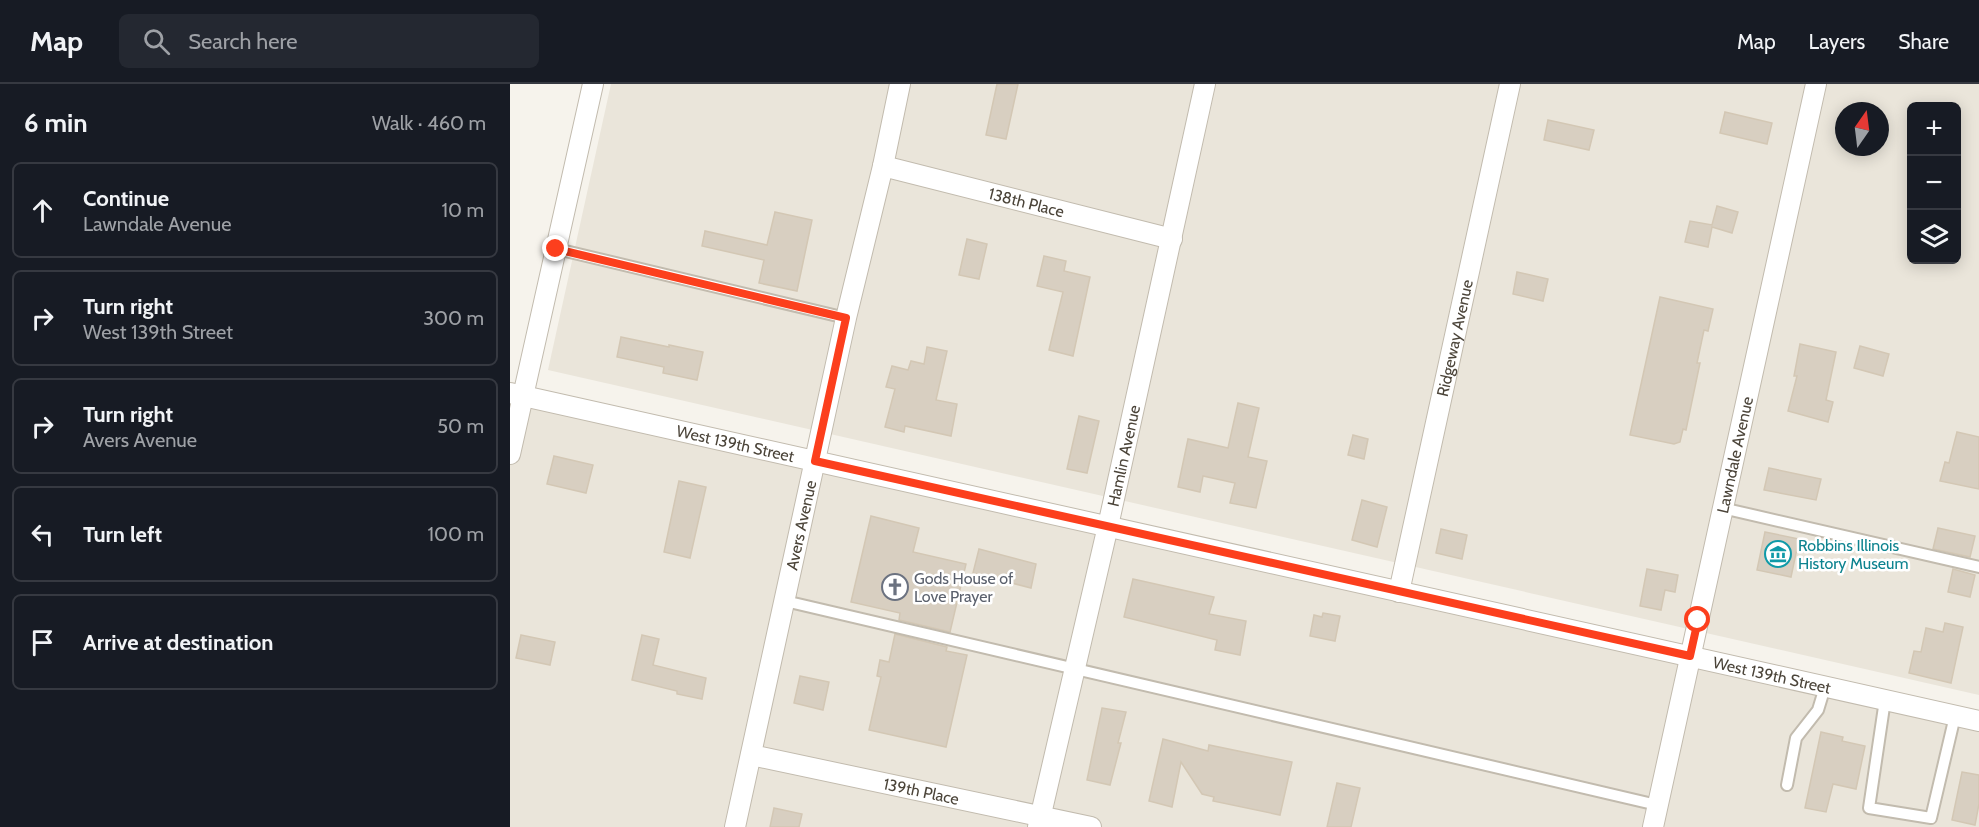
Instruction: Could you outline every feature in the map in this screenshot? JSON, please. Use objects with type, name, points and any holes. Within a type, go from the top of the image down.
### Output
[{"type":"street","points":[[510,454],[517,394],[556,249],[593,84]]},
{"type":"street","name":"Avers Avenue","points":[[735,827],[846,318],[883,166],[900,84]]},
{"type":"street","name":"Hamlin Avenue","points":[[1039,821],[1108,526],[1205,84]]},
{"type":"street","name":"Ridgeway Avenue","points":[[1399,592],[1510,84]]},
{"type":"street","name":"Lawndale Avenue","points":[[1653,827],[1816,84]]},
{"type":"street","name":"138th Place","points":[[883,166],[1172,239]]},
{"type":"street","name":"West 139th Street","points":[[517,394],[1979,721]]},
{"type":"street","name":"139th Place","points":[[751,755],[1039,821],[1091,827]]},
{"type":"lane","points":[[556,249],[846,318]]},
{"type":"lane","points":[[1722,508],[1979,567]]},
{"type":"lane","points":[[784,601],[1657,805]]},
{"type":"lane","points":[[1787,785],[1796,738],[1818,710],[1825,687]]},
{"type":"lane","points":[[1885,700],[1869,808],[1931,818],[1955,716]]},
{"type":"shaded area","points":[[611,84],[1979,84],[1979,695],[548,370]]},
{"type":"shaded area","points":[[523,396],[1979,720],[1979,827],[510,827],[510,454]]},
{"type":"building","points":[[997,84],[1018,84],[1006,139],[986,135]]},
{"type":"building","points":[[1725,112],[1772,123],[1767,144],[1720,133]]},
{"type":"building","points":[[1548,120],[1594,130],[1589,150],[1544,140]]},
{"type":"building","points":[[1717,206],[1738,212],[1732,233],[1712,227],[1708,247],[1685,242],[1690,221],[1712,225]]},
{"type":"building","points":[[775,212],[812,220],[797,291],[759,283],[764,260],[702,246],[705,231],[767,245]]},
{"type":"building","points":[[967,239],[987,244],[979,279],[959,275]]},
{"type":"building","points":[[1044,256],[1066,261],[1064,271],[1090,277],[1073,356],[1049,350],[1063,292],[1037,286]]},
{"type":"building","points":[[1517,272],[1548,279],[1543,301],[1513,294]]},
{"type":"building","points":[[1660,297],[1713,309],[1708,331],[1704,330],[1697,363],[1700,363],[1686,430],[1683,429],[1680,442],[1674,444],[1630,435]]},
{"type":"building","points":[[621,337],[703,352],[697,380],[663,373],[664,367],[617,357]]},
{"type":"building","points":[[1800,344],[1836,352],[1826,400],[1833,402],[1828,422],[1788,411],[1797,376],[1794,376]]},
{"type":"building","points":[[1860,346],[1889,354],[1883,376],[1854,368]]},
{"type":"building","points":[[927,347],[947,351],[936,400],[957,404],[951,436],[905,426],[904,432],[885,427],[895,389],[886,387],[892,366],[908,370],[911,361],[924,364]]},
{"type":"building","points":[[1238,403],[1259,408],[1248,457],[1267,461],[1256,508],[1230,503],[1235,483],[1203,476],[1200,492],[1178,487],[1188,439],[1228,448]]},
{"type":"building","points":[[1079,416],[1099,421],[1087,473],[1067,469]]},
{"type":"building","points":[[1957,432],[1979,437],[1979,489],[1940,481],[1945,462],[1949,463]]},
{"type":"building","points":[[1353,435],[1368,439],[1364,459],[1348,455]]},
{"type":"building","points":[[554,456],[593,465],[586,493],[547,484]]},
{"type":"building","points":[[1769,468],[1821,479],[1816,500],[1764,490]]},
{"type":"building","points":[[679,481],[706,487],[690,558],[664,552]]},
{"type":"building","points":[[1362,500],[1387,507],[1377,547],[1352,540]]},
{"type":"building","points":[[871,516],[919,528],[913,552],[966,564],[950,632],[899,620],[900,613],[851,602]]},
{"type":"building","points":[[1938,528],[1975,536],[1970,557],[1933,549]]},
{"type":"building","points":[[1441,529],[1467,535],[1462,559],[1436,553]]},
{"type":"building","name":"Robbins Illinois History Museum","points":[[1765,532],[1799,539],[1791,577],[1757,570]]},
{"type":"building","points":[[979,549],[1036,564],[1031,588],[973,573]]},
{"type":"building","points":[[1647,569],[1678,575],[1675,592],[1665,590],[1661,610],[1640,606]]},
{"type":"building","points":[[1953,569],[1975,575],[1970,597],[1948,592]]},
{"type":"building","points":[[1133,579],[1214,597],[1209,614],[1246,621],[1240,655],[1215,650],[1217,640],[1124,617]]},
{"type":"building","points":[[1323,613],[1340,616],[1335,641],[1310,636],[1314,615],[1322,617]]},
{"type":"building","points":[[1945,623],[1963,627],[1951,683],[1909,673],[1914,651],[1921,652],[1926,628],[1943,632]]},
{"type":"building","points":[[895,634],[947,647],[946,651],[967,655],[946,747],[869,730],[881,677],[877,676],[880,660],[889,662]]},
{"type":"building","points":[[521,635],[555,642],[550,665],[516,658]]},
{"type":"building","points":[[642,635],[659,639],[653,665],[706,678],[702,699],[632,680]]},
{"type":"building","points":[[800,676],[829,682],[823,710],[794,703]]},
{"type":"building","points":[[1102,708],[1126,712],[1110,785],[1087,780]]},
{"type":"building","points":[[1821,732],[1843,737],[1842,741],[1865,746],[1856,789],[1833,784],[1826,812],[1805,808]]},
{"type":"building","points":[[1163,739],[1208,751],[1209,745],[1292,762],[1280,815],[1213,801],[1214,797],[1202,794],[1181,762],[1172,807],[1149,801]]},
{"type":"building","points":[[1962,772],[1979,775],[1979,804],[1975,825],[1952,820]]},
{"type":"building","points":[[1337,783],[1360,788],[1351,827],[1327,827]]},
{"type":"building","points":[[774,808],[802,814],[799,827],[770,827]]},
{"type":"place","name":"Robbins Illinois History Museum","points":[[1778,554]]},
{"type":"place","name":"Gods House of Love Prayer","points":[[895,587]]},
{"type":"route","points":[[556,249],[846,318],[815,461],[1690,656],[1698,620]]}]
